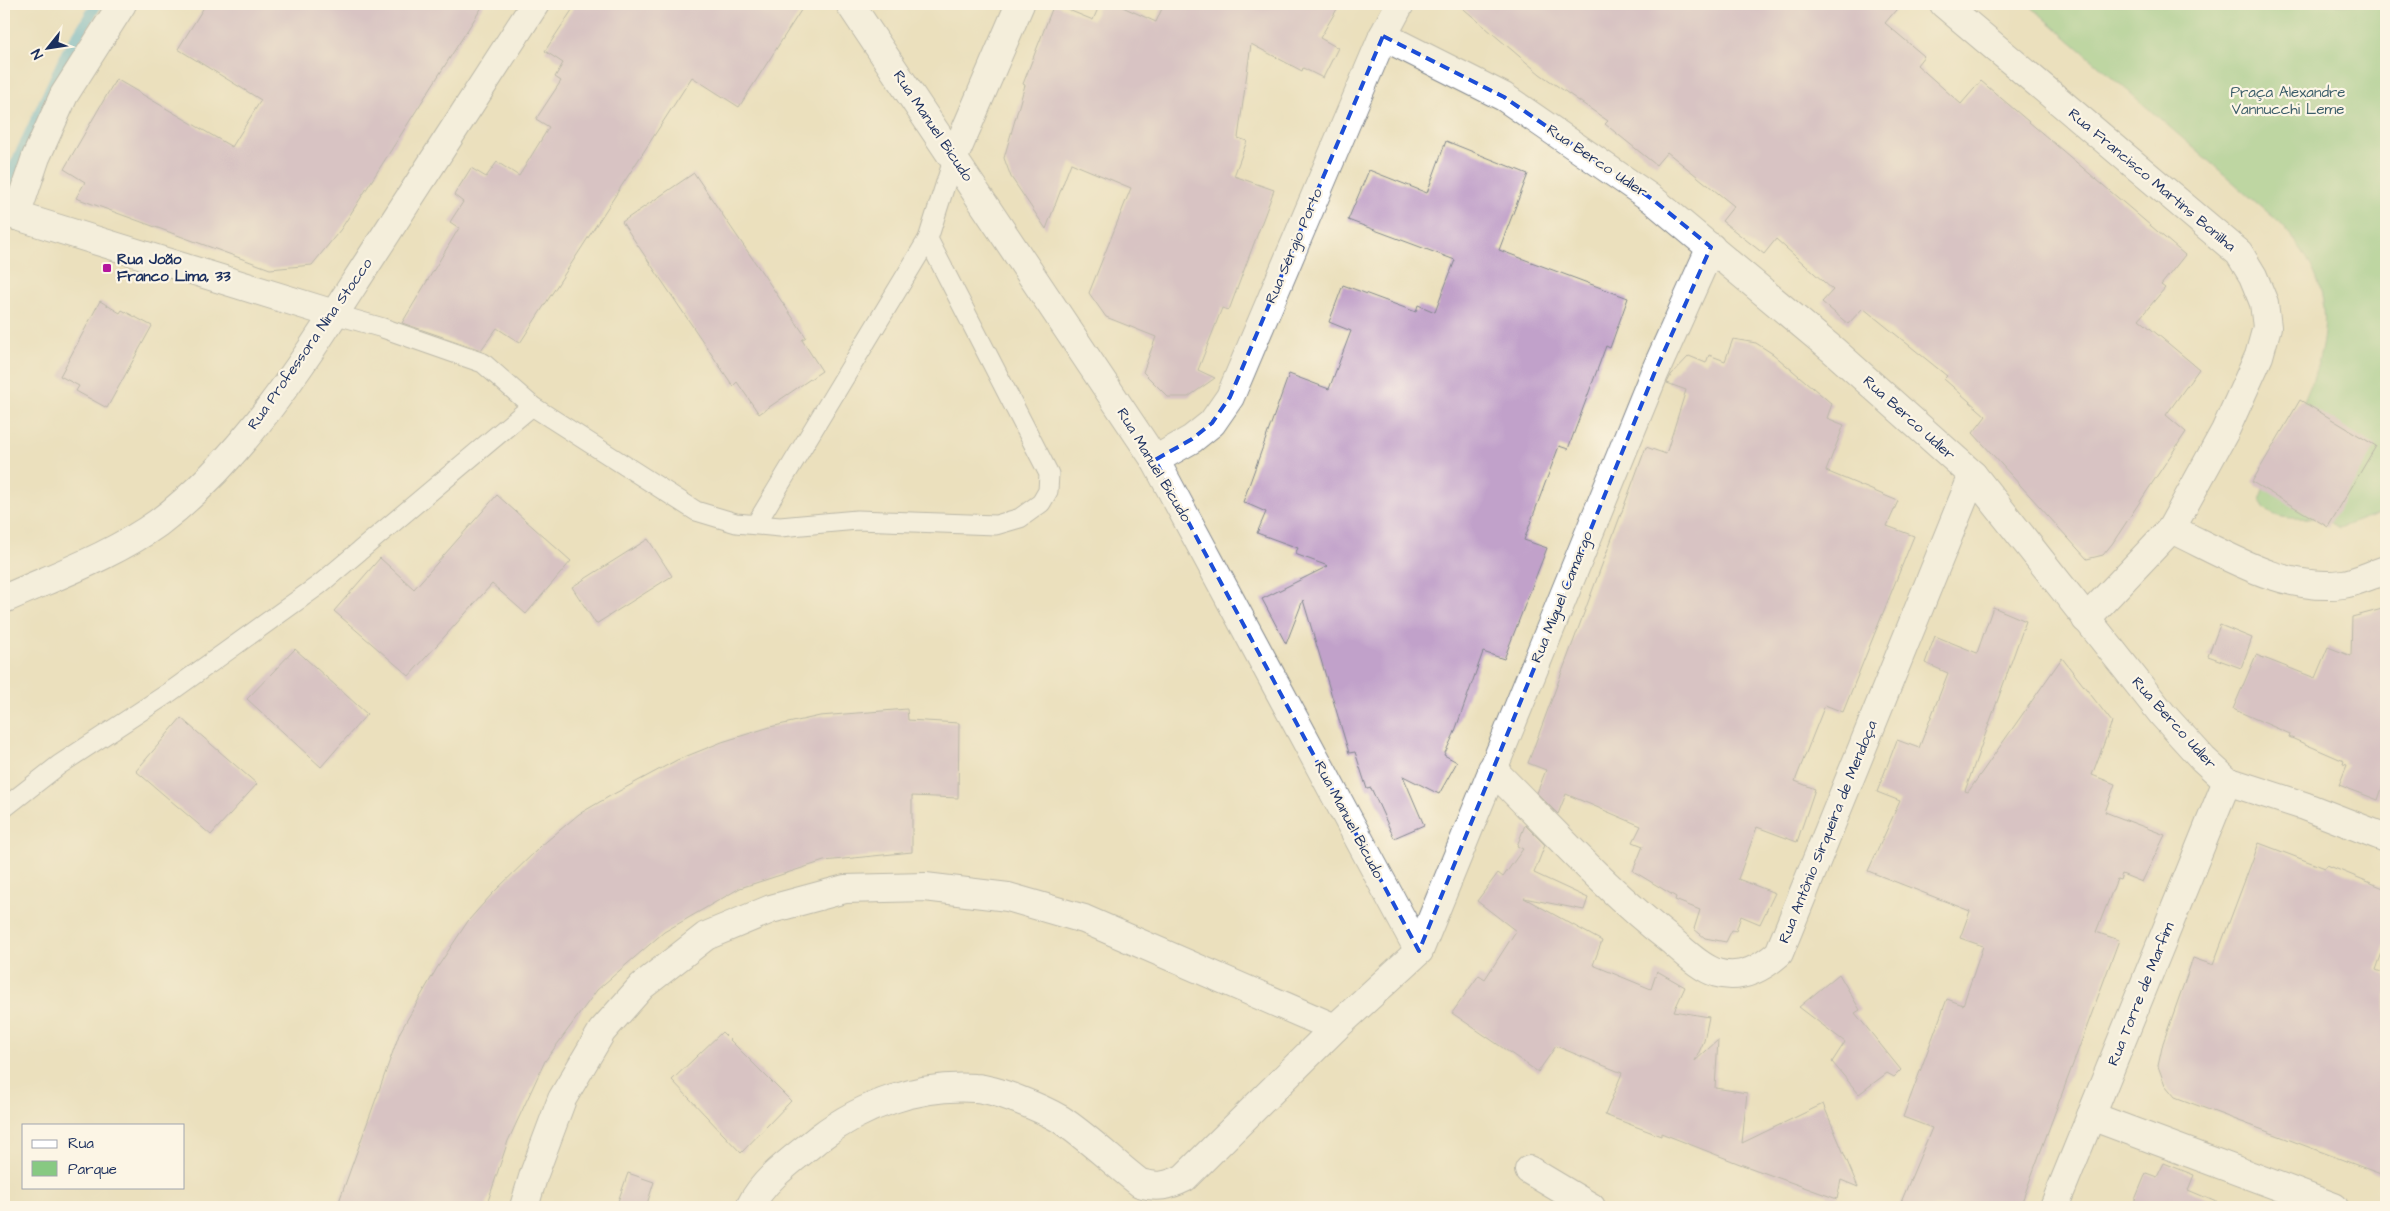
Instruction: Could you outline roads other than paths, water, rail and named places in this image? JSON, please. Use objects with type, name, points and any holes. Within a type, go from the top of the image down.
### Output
[{"type":"street","points":[[122,4],[64,95],[10,214],[334,314]]},
{"type":"street","name":"Rua Professora Nina Stocco","points":[[4,599],[91,561],[134,538],[182,503],[221,465],[256,426],[334,314],[535,4]]},
{"type":"street","name":"Rua Manuel Bicudo","points":[[850,4],[1155,460],[1418,951]]},
{"type":"street","points":[[954,157],[1020,4]]},
{"type":"street","name":"Rua Sérgio Porto","points":[[1155,460],[1192,439],[1212,423],[1230,397],[1383,36],[1400,4]]},
{"type":"street","name":"Rua Francisco Martins Bonilha","points":[[1944,4],[2239,253],[2254,276],[2264,303],[2267,327],[2259,356],[2225,431],[2172,529],[2086,619]]},
{"type":"street","name":"Rua Berco Udler","points":[[1383,36],[1504,98],[1652,198],[1834,350],[1973,475],[2163,714],[2203,759],[2227,781],[2304,806],[2386,838]]},
{"type":"street","name":"Rua Miguel Camargo","points":[[1418,951],[1654,374],[1711,247]]},
{"type":"street","name":"Rua Antônio Sirqueira de Mendoça","points":[[1492,768],[1639,916],[1699,963],[1716,972],[1739,976],[1764,966],[1779,953],[1973,475]]},
{"type":"street","points":[[2172,529],[2281,580],[2308,586],[2344,584],[2386,570]]},
{"type":"street","name":"Rua Torre de Marfim","points":[[2054,1207],[2227,781]]},
{"type":"street","points":[[524,1207],[562,1098],[602,1032],[642,986],[706,936],[770,909],[845,889],[926,887],[1008,897],[1084,919],[1335,1028]]},
{"type":"street","points":[[750,1207],[755,1197],[786,1164],[826,1133],[865,1108],[916,1092],[976,1088],[1024,1102],[1060,1120],[1140,1183],[1153,1187],[1170,1185],[1184,1178],[1335,1028],[1418,951]]},
{"type":"street","points":[[2091,1116],[2334,1207]]},
{"type":"street","points":[[1529,1170],[1591,1207]]},
{"type":"lane","points":[[756,524],[928,239],[954,157]]},
{"type":"lane","points":[[334,314],[383,328],[483,363],[532,406],[696,511],[736,523],[780,527],[857,520],[996,525],[1020,518],[1041,503],[1048,491],[1049,474],[928,239]]},
{"type":"lane","points":[[4,808],[59,765],[170,692],[319,585],[532,406]]},
{"type":"waterway","points":[[4,189],[66,54],[97,4]]},
{"type":"place","name":"Rua João Franco Lima, 33","points":[[107,268]]},
{"type":"park label","name":"Praça Alexandre Vannucchi Leme","points":[[2288,100]]}]
